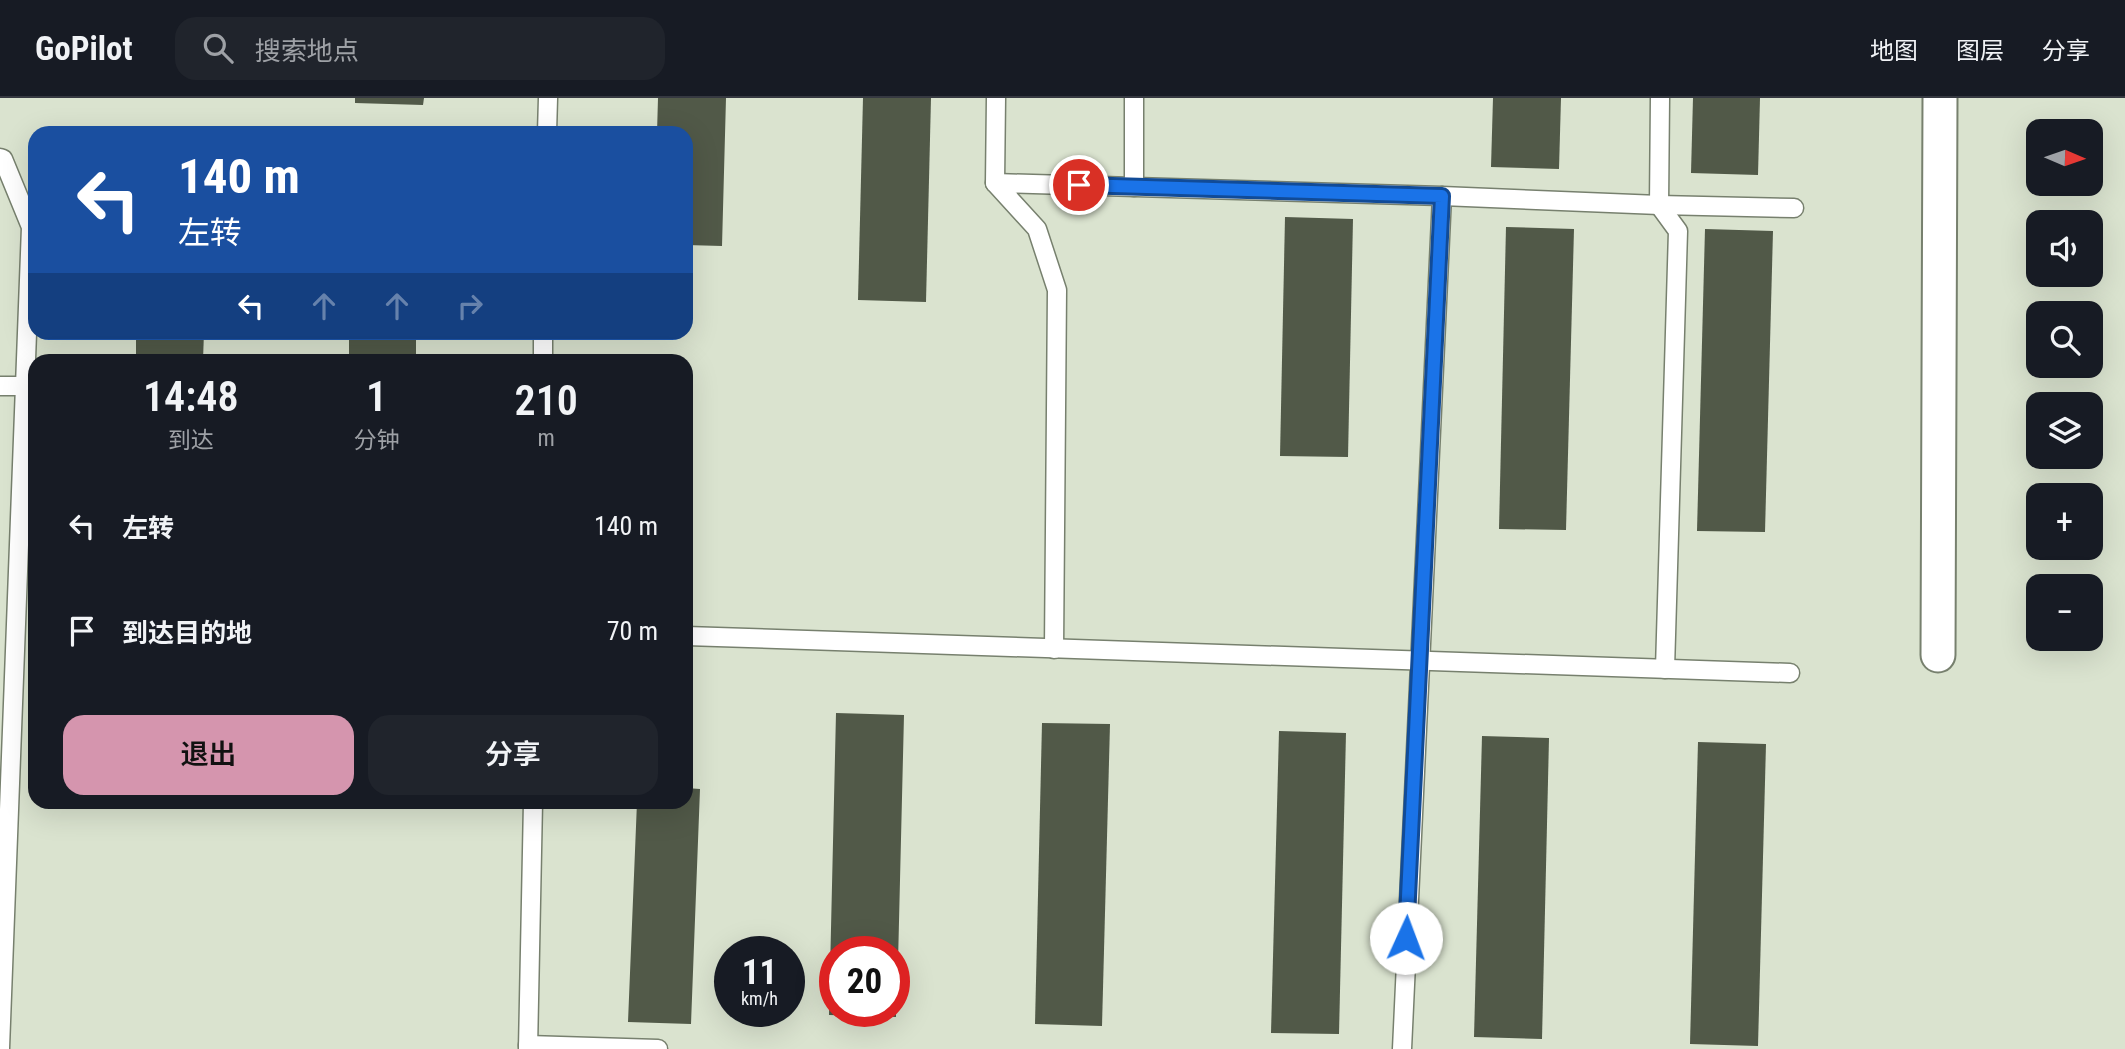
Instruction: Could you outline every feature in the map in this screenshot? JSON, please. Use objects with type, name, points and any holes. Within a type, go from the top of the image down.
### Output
[{"type":"street","points":[[1938,654],[1940,98]]},
{"type":"lane","points":[[547,126],[548,98]]},
{"type":"lane","points":[[996,98],[995,183],[1037,229],[1057,290],[1054,649]]},
{"type":"lane","points":[[1134,98],[1134,187]]},
{"type":"lane","points":[[1660,98],[1659,205],[1678,231],[1665,669]]},
{"type":"lane","points":[[0,158],[3,159],[28,220]]},
{"type":"lane","points":[[995,183],[1794,208]]},
{"type":"lane","points":[[1402,1049],[1418,661],[1442,196]]},
{"type":"lane","points":[[0,1048],[28,306]]},
{"type":"lane","points":[[0,386],[25,386]]},
{"type":"lane","points":[[693,636],[1790,673]]},
{"type":"lane","points":[[534,809],[528,1047],[658,1049]]},
{"type":"building","points":[[355,98],[424,98],[423,105],[355,103]]},
{"type":"building","points":[[658,98],[726,98],[722,246],[693,245],[693,126],[657,126]]},
{"type":"building","points":[[863,98],[931,98],[926,302],[858,300]]},
{"type":"building","points":[[1493,98],[1561,98],[1559,169],[1491,167]]},
{"type":"building","points":[[1693,98],[1760,98],[1758,175],[1691,173]]},
{"type":"building","points":[[1285,217],[1353,219],[1348,457],[1280,456]]},
{"type":"building","points":[[1506,227],[1574,229],[1566,530],[1499,529]]},
{"type":"building","points":[[1705,229],[1773,231],[1765,532],[1697,531]]},
{"type":"building","points":[[136,340],[204,340],[203,354],[136,354]]},
{"type":"building","points":[[349,340],[416,340],[416,354],[349,354]]},
{"type":"building","points":[[836,713],[904,715],[899,936],[831,936]]},
{"type":"building","points":[[1042,723],[1110,724],[1102,1026],[1035,1024]]},
{"type":"building","points":[[1279,731],[1346,733],[1339,1034],[1271,1033]]},
{"type":"building","points":[[1482,736],[1549,738],[1542,1039],[1474,1037]]},
{"type":"building","points":[[1698,742],[1766,744],[1758,1046],[1690,1044]]},
{"type":"building","points":[[693,788],[700,789],[691,1024],[628,1022],[637,809],[693,809]]},
{"type":"route","points":[[1079,185],[1442,196],[1406,938]]}]
